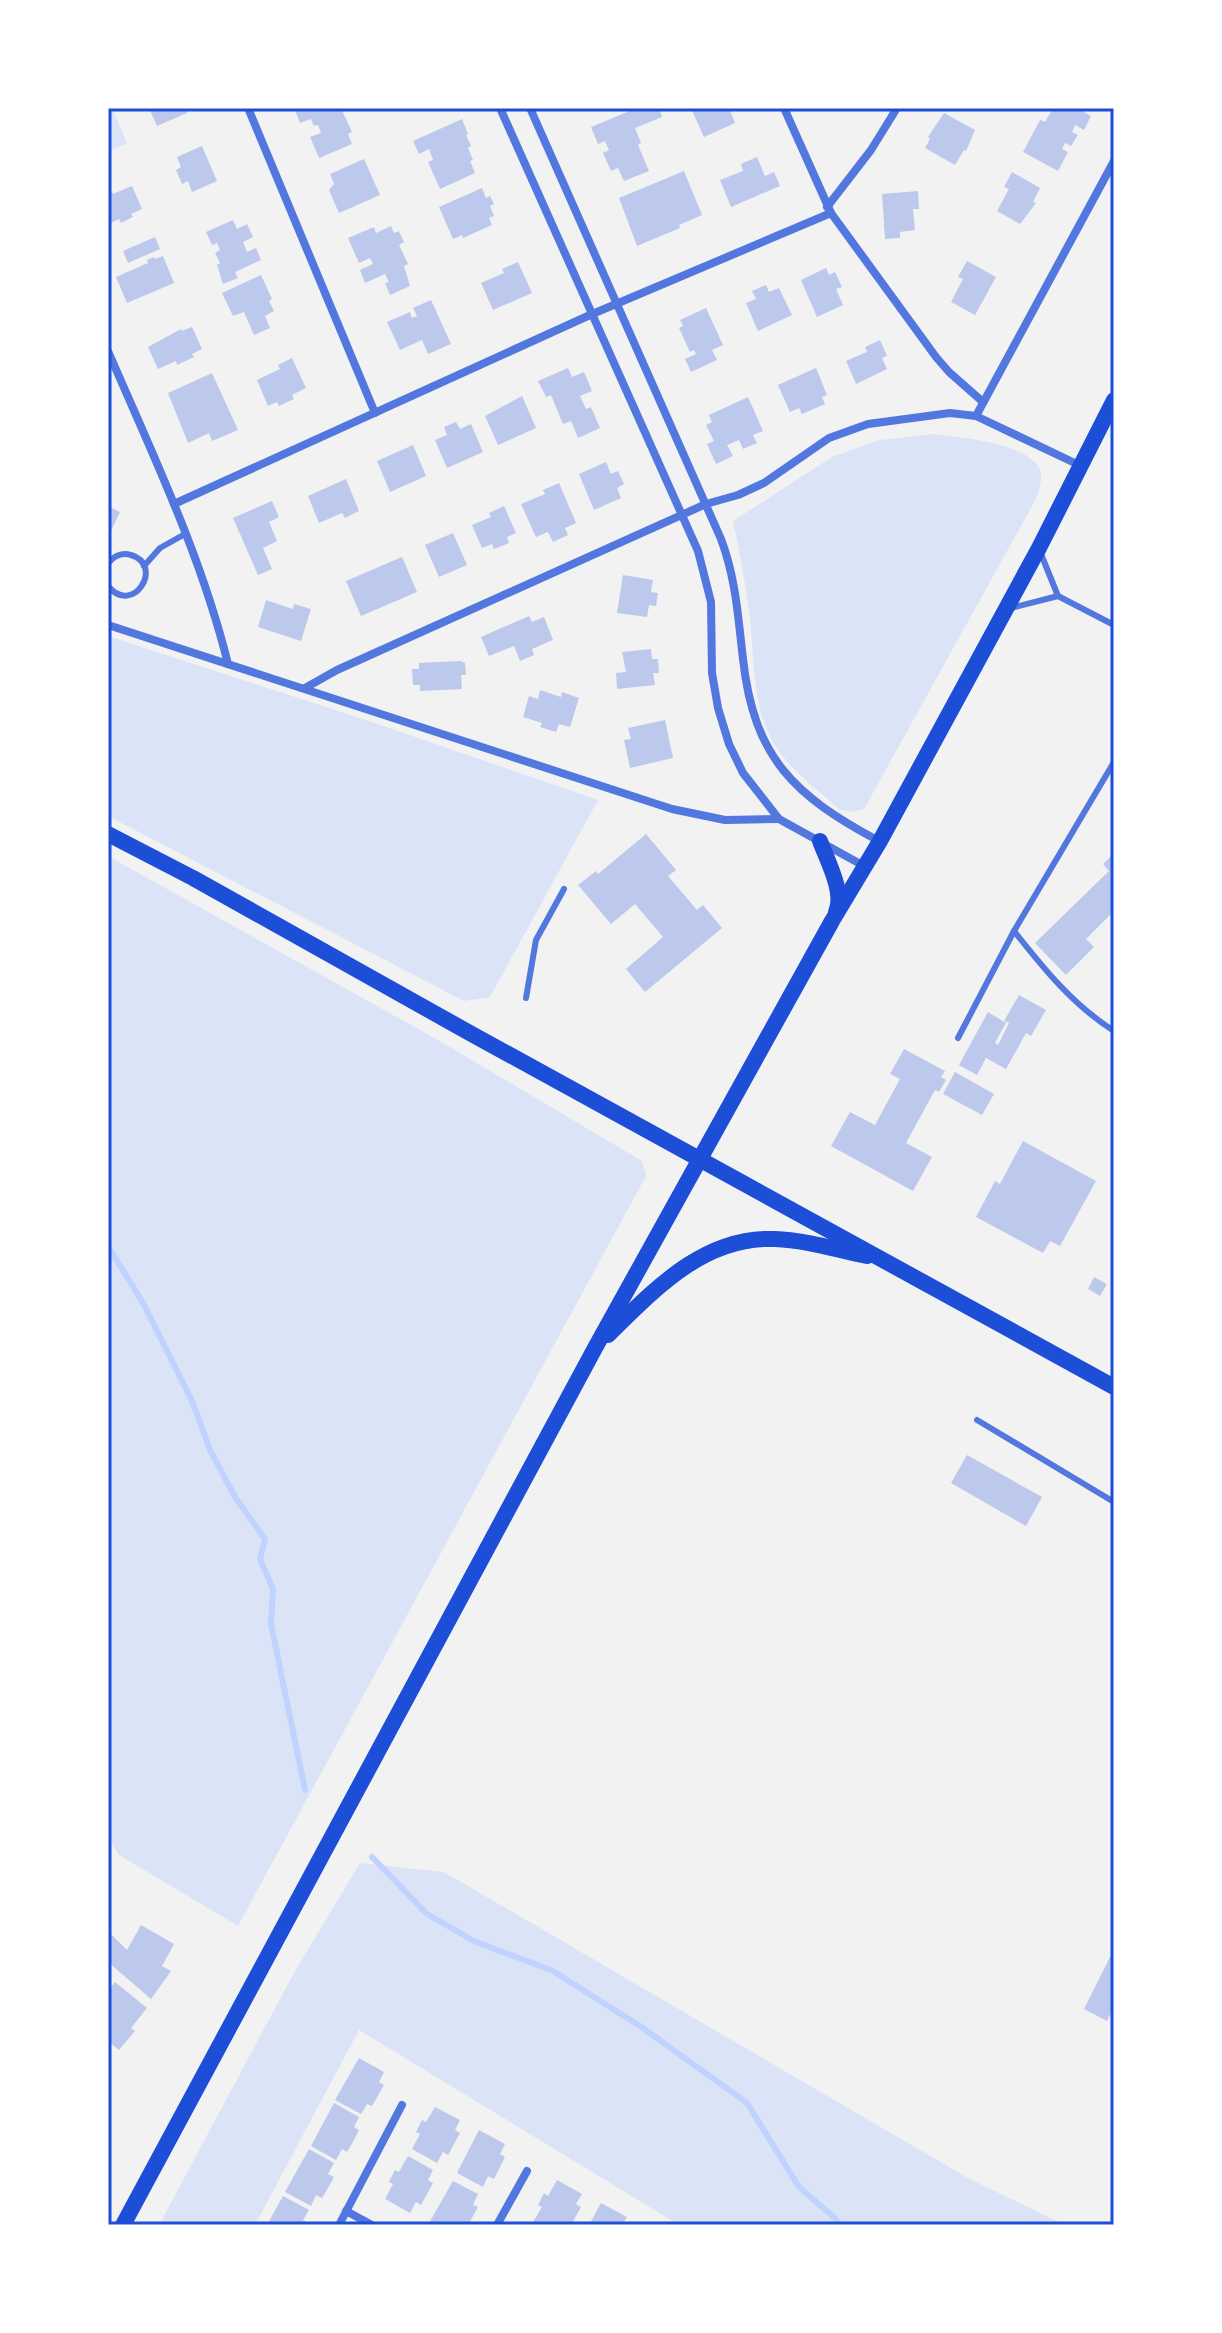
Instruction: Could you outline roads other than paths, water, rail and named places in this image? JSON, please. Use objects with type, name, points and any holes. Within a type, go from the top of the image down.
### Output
[{"type":"main road","points":[[123,2225],[595,1348],[832,921],[880,841],[1006,609],[1114,400]]},
{"type":"main road","points":[[108,834],[1114,1387]]},
{"type":"main road","points":[[820,841],[839,906],[832,921]]},
{"type":"main road","points":[[595,1348],[653,1291],[686,1264],[729,1245],[774,1239],[884,1260]]},
{"type":"street","points":[[248,108],[375,413]]},
{"type":"street","points":[[500,108],[706,577],[711,602],[712,673],[729,744],[743,773],[779,819],[865,866]]},
{"type":"street","points":[[530,108],[732,567],[747,690],[768,750],[785,775],[808,797],[839,819],[880,841]]},
{"type":"street","points":[[784,108],[829,210],[936,357],[983,402]]},
{"type":"street","points":[[174,504],[829,210],[897,108]]},
{"type":"street","points":[[976,416],[1114,161]]},
{"type":"street","points":[[108,351],[174,504],[212,605],[228,664]]},
{"type":"street","points":[[305,688],[337,670],[681,515],[764,483],[829,438],[845,431],[910,416],[950,413],[976,416],[1079,465]]},
{"type":"street","points":[[108,625],[686,813],[725,820],[779,819]]},
{"type":"street","points":[[339,2225],[402,2105]]},
{"type":"street","points":[[497,2225],[527,2171]]},
{"type":"street","points":[[346,2211],[372,2225]]},
{"type":"lane","points":[[108,586],[120,595],[138,591],[144,584],[144,566],[160,548],[185,534]]},
{"type":"lane","points":[[1039,548],[1058,596],[1114,625]]},
{"type":"lane","points":[[108,563],[121,554],[130,554],[144,566]]},
{"type":"lane","points":[[1006,609],[1058,596]]},
{"type":"lane","points":[[958,1038],[1014,931],[1114,762]]},
{"type":"lane","points":[[526,998],[536,940],[564,889]]},
{"type":"lane","points":[[1014,931],[1056,984],[1092,1018],[1114,1031]]},
{"type":"lane","points":[[977,1420],[1114,1502]]},
{"type":"waterway","points":[[108,1246],[143,1303],[193,1403],[210,1450],[235,1497],[265,1539],[260,1559],[273,1589],[271,1624],[305,1790]]},
{"type":"waterway","points":[[372,1857],[427,1914],[474,1941],[553,1971],[643,2028],[747,2103],[799,2187],[836,2219],[838,2225]]}]
